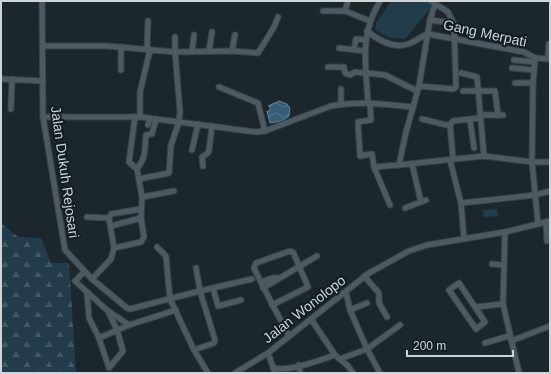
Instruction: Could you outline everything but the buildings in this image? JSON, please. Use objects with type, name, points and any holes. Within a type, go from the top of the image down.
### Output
[{"type":"street","name":"Jalan Dukuh Rejosari","points":[[42,1],[43,117],[65,250],[92,279],[118,302],[130,309],[252,279]]},
{"type":"street","points":[[345,11],[348,1]]},
{"type":"street","points":[[380,1],[366,31],[366,72],[371,120],[358,122],[359,154],[361,156],[373,154],[374,167],[390,204]]},
{"type":"street","points":[[328,67],[344,67],[345,73],[350,75],[355,72],[366,72],[388,77],[418,89],[456,88],[454,24],[450,15],[433,3],[418,89],[406,132],[400,165]]},
{"type":"street","points":[[323,11],[345,11],[370,21]]},
{"type":"street","points":[[42,46],[121,47],[175,52],[232,51],[258,53],[274,27],[278,17]]},
{"type":"street","points":[[430,20],[445,22]]},
{"type":"street","points":[[114,248],[144,240],[141,218],[142,197],[139,178],[137,169],[129,162],[138,117],[140,92],[149,54],[148,21]]},
{"type":"street","points":[[366,31],[378,40],[392,45],[408,44],[420,36],[428,34]]},
{"type":"street","points":[[210,51],[212,32]]},
{"type":"street","name":"Gang Merpati","points":[[428,34],[455,38],[464,42],[524,52],[535,60]]},
{"type":"street","points":[[232,51],[235,35]]},
{"type":"street","points":[[192,51],[194,36]]},
{"type":"street","points":[[139,178],[169,173],[171,145],[179,122],[179,89],[175,37]]},
{"type":"street","points":[[354,50],[356,39],[366,40]]},
{"type":"street","points":[[514,60],[549,59],[549,44]]},
{"type":"street","points":[[121,47],[121,70]]},
{"type":"street","points":[[339,48],[365,51]]},
{"type":"street","points":[[535,60],[533,83],[532,162],[538,224]]},
{"type":"street","points":[[512,68],[534,70]]},
{"type":"street","points":[[461,73],[477,77],[484,156]]},
{"type":"street","points":[[1,79],[43,81]]},
{"type":"street","points":[[11,109],[12,79]]},
{"type":"street","points":[[515,83],[533,83]]},
{"type":"street","points":[[219,87],[258,103],[264,131]]},
{"type":"street","points":[[341,89],[342,104]]},
{"type":"street","points":[[422,119],[439,122],[446,126],[450,125],[454,121],[501,115],[496,92],[494,90],[463,91]]},
{"type":"street","points":[[43,117],[138,117],[212,126],[235,131],[264,131],[331,106],[342,104],[369,103],[413,107]]},
{"type":"street","points":[[148,125],[153,118]]},
{"type":"street","points":[[137,169],[145,154],[146,135],[152,134],[153,118]]},
{"type":"street","points":[[470,120],[474,148]]},
{"type":"street","points":[[192,150],[198,124]]},
{"type":"street","points":[[450,125],[452,160],[461,203],[464,238]]},
{"type":"street","points":[[203,166],[202,157],[208,153],[209,150],[212,126]]},
{"type":"street","points":[[374,167],[484,156],[532,162],[550,162]]},
{"type":"street","points":[[405,208],[424,201],[412,164]]},
{"type":"street","points":[[142,197],[174,191]]},
{"type":"street","points":[[461,203],[535,195],[550,191]]},
{"type":"street","name":"Jalan Dukuh Rejosari","points":[[87,217],[109,218],[111,214],[141,209]]},
{"type":"street","points":[[92,279],[111,259],[114,248],[109,218]]},
{"type":"street","points":[[111,226],[141,218]]},
{"type":"street","points":[[547,241],[548,221]]},
{"type":"street","name":"Jalan Wonolopo","points":[[235,373],[268,353],[346,292],[364,276],[386,263],[426,245],[505,232],[548,221]]},
{"type":"street","points":[[505,232],[503,304],[519,373]]},
{"type":"street","points":[[157,247],[166,256],[170,299],[194,350],[208,373]]},
{"type":"street","points":[[272,305],[308,288],[293,252],[290,251],[256,263],[254,268],[263,288],[272,305],[289,336]]},
{"type":"street","points":[[263,288],[274,283],[278,278],[317,256]]},
{"type":"street","points":[[492,264],[503,265]]},
{"type":"street","points":[[194,350],[214,343],[215,340],[200,291],[196,268]]},
{"type":"street","points":[[82,274],[75,281],[108,311],[129,325]]},
{"type":"street","points":[[364,276],[378,293],[380,303],[387,317]]},
{"type":"street","points":[[261,282],[272,278],[278,278]]},
{"type":"street","points":[[460,283],[476,307],[486,323],[475,330],[449,290],[460,283]]},
{"type":"street","points":[[213,288],[218,306],[241,300]]},
{"type":"street","points":[[87,292],[89,318],[99,338],[109,368],[123,351],[117,330],[108,311]]},
{"type":"street","points":[[346,292],[350,310],[367,349],[380,373]]},
{"type":"street","points":[[350,310],[367,303]]},
{"type":"street","points":[[476,307],[503,304]]},
{"type":"street","points":[[99,338],[129,325],[176,310]]},
{"type":"street","points":[[311,320],[335,355],[353,373]]},
{"type":"street","points":[[340,359],[367,349],[400,325]]},
{"type":"street","points":[[485,343],[510,338],[550,326]]},
{"type":"street","points":[[268,353],[275,370],[335,355]]},
{"type":"street","points":[[299,365],[300,373]]},
{"type":"green space","points":[[391,1],[430,2],[430,9],[405,39],[390,38],[375,30],[376,23]]},
{"type":"green space","points":[[497,209],[498,216],[484,217],[483,210]]},
{"type":"green space","points":[[1,223],[18,237],[41,238],[51,263],[69,263],[76,373],[1,373]]},
{"type":"water","points":[[279,101],[287,104],[290,108],[289,116],[282,121],[270,123],[267,111],[270,111],[270,106],[268,106]]}]
